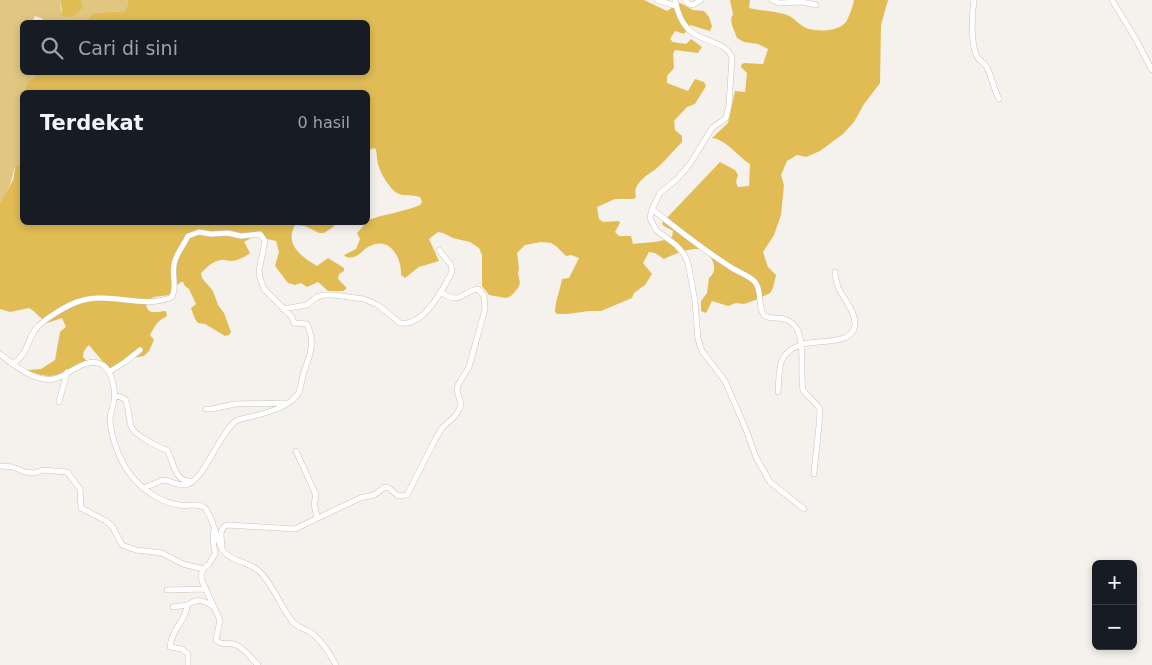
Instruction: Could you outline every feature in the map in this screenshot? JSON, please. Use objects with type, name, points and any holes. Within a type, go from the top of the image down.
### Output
[{"type":"street","points":[[657,0],[676,3],[682,20],[689,30],[699,37],[720,44],[730,54],[732,63],[729,105],[726,118],[712,128],[690,164],[677,179],[660,192],[650,218],[656,230],[676,245],[684,254],[688,263],[695,301],[698,339],[702,351],[725,381],[756,457],[770,482],[804,509]]},
{"type":"street","points":[[685,0],[693,5],[701,0]]},
{"type":"street","points":[[772,0],[779,3],[802,2],[816,5]]},
{"type":"street","points":[[974,0],[972,13],[975,50],[977,57],[986,66],[999,99]]},
{"type":"street","points":[[1112,0],[1152,70]]},
{"type":"street","points":[[652,209],[729,266],[753,280],[759,289],[764,315],[771,319],[781,317],[798,330],[801,344],[803,390],[820,408],[814,474]]},
{"type":"street","points":[[12,364],[20,360],[39,325],[80,301],[104,298],[144,303],[172,297],[174,293],[175,260],[188,236],[199,232],[210,234],[228,233],[241,236],[260,234],[265,240],[259,271],[264,288],[292,317],[294,322],[307,324],[312,340],[311,354],[302,376],[298,393],[289,403],[237,420],[232,424],[223,434],[196,480],[188,485],[176,485],[166,479],[144,488]]},
{"type":"street","points":[[283,309],[307,305],[317,297],[333,295],[364,299],[378,305],[398,322],[406,323],[425,313],[440,292],[452,270],[439,250]]},
{"type":"street","points":[[778,392],[782,359],[790,350],[801,344],[845,338],[853,330],[855,324],[854,316],[838,286],[835,272]]},
{"type":"street","points":[[223,550],[221,531],[227,525],[295,529],[360,498],[374,495],[385,487],[401,497],[407,495],[436,438],[460,408],[458,384],[469,368],[485,309],[484,296],[480,290],[476,289],[459,299],[450,298],[440,292]]},
{"type":"street","points":[[109,372],[126,362],[140,350]]},
{"type":"street","points":[[0,355],[20,370],[44,379],[53,379],[81,365],[101,364],[109,372],[115,395],[110,417],[112,431],[126,470],[155,496],[180,506],[201,505],[209,513],[215,526],[219,544],[226,554],[249,565],[266,579],[293,623],[318,638],[336,665]]},
{"type":"street","points":[[59,402],[67,372]]},
{"type":"street","points":[[115,395],[125,399],[130,413],[131,427],[135,433],[157,447],[167,450],[174,472],[189,482],[196,480]]},
{"type":"street","points":[[206,409],[235,404],[289,403]]},
{"type":"street","points":[[296,451],[316,495],[314,504],[317,517]]},
{"type":"street","points":[[0,466],[13,467],[25,472],[34,473],[43,470],[67,472],[80,490],[81,508],[112,526],[122,545],[136,550],[162,553],[183,564],[203,569]]},
{"type":"street","points":[[215,526],[213,540],[215,554],[209,564],[203,569],[201,578],[220,620],[216,640],[224,645],[235,644],[258,665]]},
{"type":"street","points":[[167,590],[206,589]]},
{"type":"street","points":[[173,607],[203,600],[215,608]]},
{"type":"street","points":[[187,605],[185,614],[175,630],[170,645],[172,648],[186,651],[188,654],[188,665]]},
{"type":"shaded area","points":[[0,0],[60,0],[61,11],[83,5],[81,0],[128,0],[124,11],[93,13],[88,20],[42,20],[35,16],[33,20],[20,20],[20,75],[34,75],[35,79],[44,90],[20,90],[20,164],[14,169],[11,182],[0,202]]},
{"type":"shaded area","points":[[60,0],[81,0],[83,5],[77,13],[66,17],[63,16]]},
{"type":"shaded area","points":[[128,0],[644,0],[667,11],[680,3],[693,10],[704,11],[709,17],[712,26],[710,31],[690,25],[684,34],[675,31],[670,39],[673,42],[686,44],[691,39],[702,47],[698,53],[675,50],[673,54],[674,68],[667,76],[667,83],[688,91],[695,79],[704,82],[706,86],[695,104],[687,107],[674,121],[675,130],[682,136],[682,142],[639,184],[636,188],[636,197],[634,199],[615,199],[597,207],[599,219],[603,222],[619,221],[620,223],[615,232],[619,236],[631,236],[633,244],[659,241],[672,237],[673,231],[663,225],[663,222],[720,162],[735,170],[738,175],[736,182],[738,187],[749,186],[750,164],[727,145],[712,138],[728,123],[735,91],[745,92],[747,73],[741,65],[744,63],[763,64],[768,49],[737,38],[732,25],[731,19],[733,14],[730,0],[750,0],[749,8],[787,15],[806,28],[821,30],[838,28],[846,22],[854,0],[888,0],[881,25],[880,83],[864,104],[854,122],[843,134],[820,151],[806,157],[797,155],[787,161],[781,175],[784,185],[781,215],[774,235],[763,252],[768,267],[776,275],[773,288],[770,293],[744,304],[736,303],[728,306],[712,301],[706,313],[701,311],[701,301],[707,293],[709,278],[714,270],[714,265],[710,256],[698,249],[685,251],[664,259],[655,253],[649,252],[643,263],[652,274],[645,285],[634,293],[632,298],[601,311],[567,314],[557,314],[555,308],[562,279],[569,278],[579,258],[571,255],[566,256],[551,243],[541,242],[525,245],[517,253],[520,283],[511,296],[506,298],[489,295],[482,286],[482,255],[479,248],[470,242],[453,238],[443,233],[438,232],[429,239],[439,261],[419,267],[405,278],[401,275],[397,256],[389,246],[377,244],[370,246],[354,257],[346,257],[344,255],[356,249],[360,239],[357,233],[364,225],[370,225],[370,219],[420,205],[422,202],[420,197],[402,195],[394,191],[380,170],[375,148],[370,149],[370,90],[27,90],[25,88],[30,80],[35,79],[34,75],[370,75],[370,20],[88,20],[93,13],[124,11]]},
{"type":"shaded area","points":[[19,165],[20,225],[295,225],[292,239],[296,250],[317,266],[328,258],[344,268],[344,271],[339,274],[338,279],[346,289],[343,291],[328,291],[318,282],[307,287],[301,283],[295,285],[288,283],[275,266],[279,252],[276,241],[267,239],[262,232],[244,242],[250,253],[236,260],[216,261],[201,273],[202,278],[213,291],[218,305],[224,313],[231,332],[229,335],[225,336],[205,324],[198,323],[191,308],[196,304],[189,289],[181,282],[172,289],[169,295],[154,297],[146,301],[149,311],[166,311],[167,316],[153,329],[150,335],[154,340],[149,351],[144,356],[132,358],[109,369],[89,345],[83,354],[86,362],[65,372],[54,376],[47,376],[31,372],[28,370],[41,369],[55,360],[60,332],[66,327],[62,318],[47,323],[29,308],[10,312],[0,309],[0,202],[13,180],[16,168]]},
{"type":"shaded area","points":[[295,225],[334,225],[324,233],[319,233],[305,226]]}]
